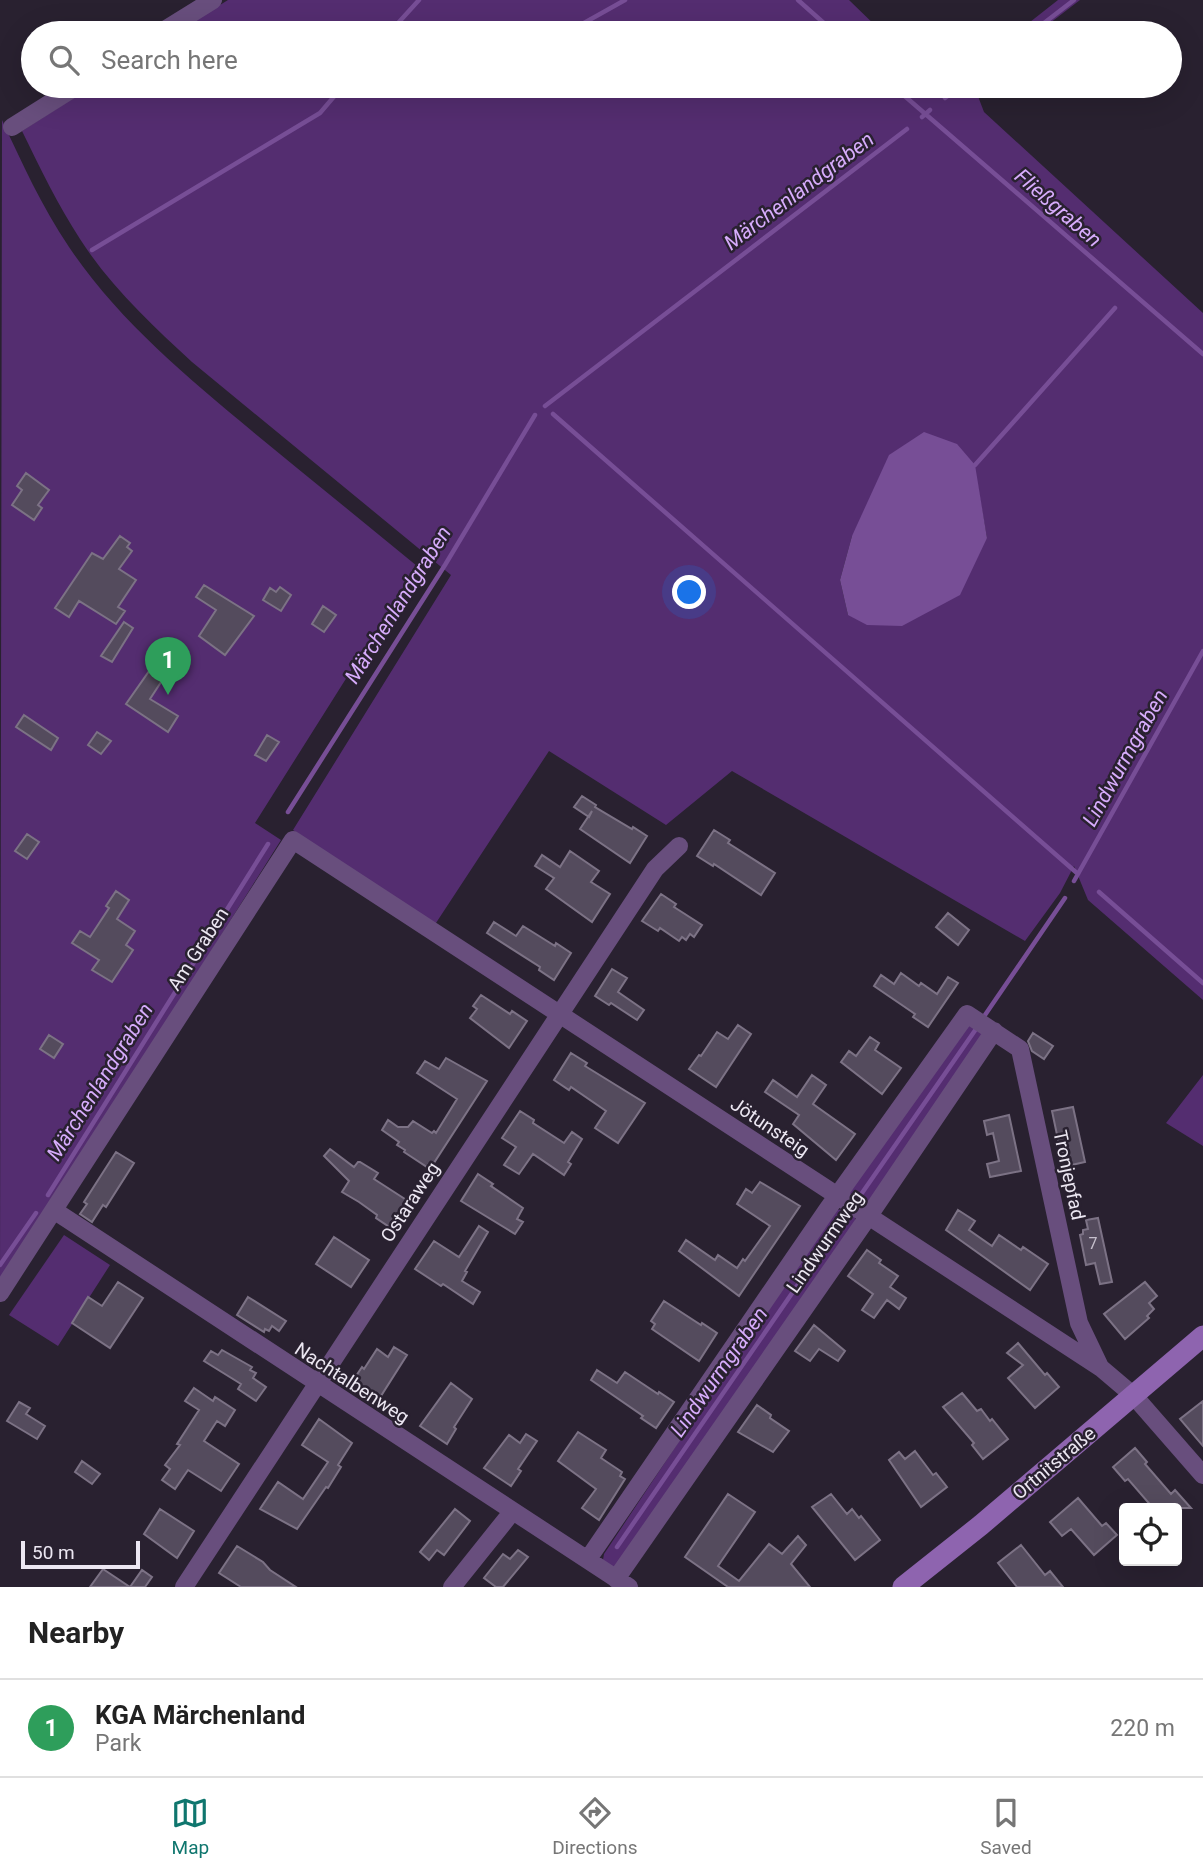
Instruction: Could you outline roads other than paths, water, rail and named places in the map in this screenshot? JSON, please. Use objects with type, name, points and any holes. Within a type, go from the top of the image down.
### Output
[{"type":"street","points":[[179,21],[213,0]]},
{"type":"street","points":[[12,127],[58,98]]},
{"type":"street","name":"Jötunsteig","points":[[293,840],[1101,1368],[1133,1396],[1203,1475]]},
{"type":"street","name":"Am Graben","points":[[0,1293],[293,840]]},
{"type":"street","name":"Ostaraweg","points":[[184,1587],[655,869],[679,846]]},
{"type":"street","name":"Lindwurmweg","points":[[587,1559],[967,1014]]},
{"type":"street","name":"Tronjepfad","points":[[967,1014],[1020,1049],[1079,1323],[1101,1368]]},
{"type":"street","name":"Lindwurmweg","points":[[622,1583],[994,1031]]},
{"type":"street","name":"Nachtalbenweg","points":[[54,1211],[622,1583]]},
{"type":"street","name":"Ortnitstraße","points":[[903,1587],[981,1525],[1203,1336]]},
{"type":"street","points":[[452,1587],[512,1512]]},
{"type":"waterway","points":[[400,21],[419,0]]},
{"type":"waterway","points":[[588,21],[625,0]]},
{"type":"waterway","name":"Fließgraben","points":[[798,0],[822,21]]},
{"type":"waterway","points":[[1047,21],[1074,0]]},
{"type":"waterway","points":[[92,250],[320,113],[333,98]]},
{"type":"waterway","name":"Fließgraben","points":[[907,98],[1203,354]]},
{"type":"waterway","name":"Fließgraben","points":[[922,117],[930,110]]},
{"type":"waterway","name":"Märchenlandgraben","points":[[545,406],[907,129]]},
{"type":"waterway","points":[[975,465],[1115,308]]},
{"type":"waterway","points":[[553,414],[1078,874]]},
{"type":"waterway","name":"Märchenlandgraben","points":[[288,812],[445,565],[535,415]]},
{"type":"waterway","name":"Lindwurmgraben","points":[[1074,881],[1203,651]]},
{"type":"waterway","name":"Märchenlandgraben","points":[[48,1195],[268,844]]},
{"type":"waterway","points":[[1099,892],[1203,983]]},
{"type":"waterway","name":"Lindwurmgraben","points":[[985,1015],[1065,898]]},
{"type":"waterway","name":"Lindwurmgraben","points":[[862,1193],[976,1029]]},
{"type":"waterway","name":"Märchenlandgraben","points":[[0,1265],[36,1213]]},
{"type":"waterway","name":"Lindwurmgraben","points":[[617,1547],[846,1215]]},
{"type":"place","name":"KGA Märchenland","points":[[168,695]]}]
